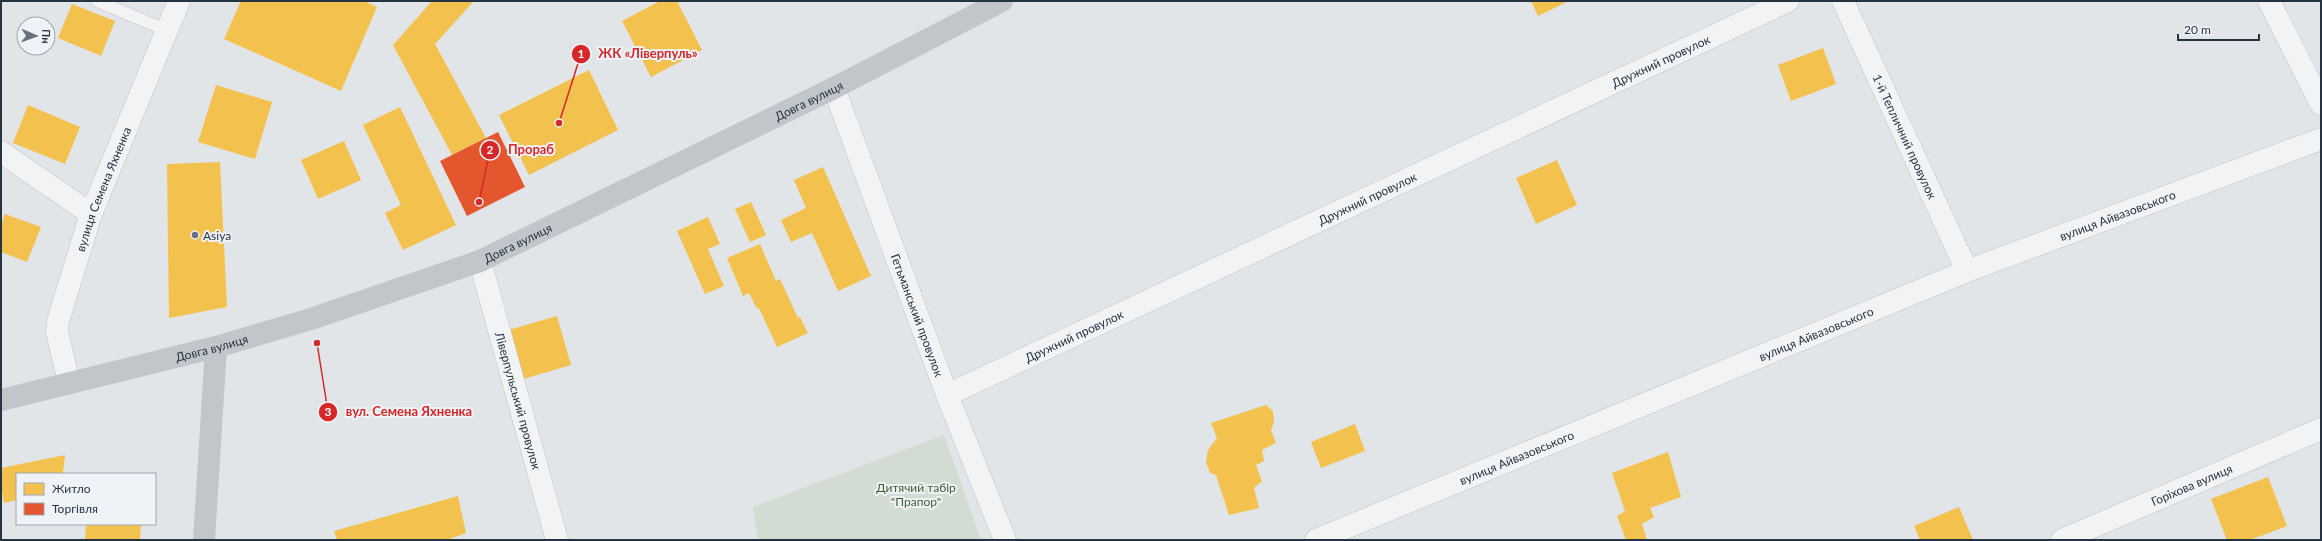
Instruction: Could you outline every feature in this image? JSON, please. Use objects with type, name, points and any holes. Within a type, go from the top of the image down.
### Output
[{"type":"street","name":"вулиця Семена Яхненка","points":[[69,383],[57,332],[58,321],[91,214],[179,1]]},
{"type":"street","name":"Довга вулиця","points":[[1,400],[216,347],[311,319],[480,261],[834,88],[1002,1]]},
{"type":"street","name":"Дружний провулок","points":[[948,395],[1788,1]]},
{"type":"street","name":"1-й Тепличний провулок","points":[[1843,1],[1967,271]]},
{"type":"street","points":[[2269,1],[2321,104]]},
{"type":"street","name":"Гетьманський провулок","points":[[834,88],[948,395],[1006,540]]},
{"type":"street","name":"вулиця Айвазовського","points":[[1316,540],[1967,271],[2321,139]]},
{"type":"street","points":[[1,152],[91,214]]},
{"type":"street","name":"Ліверпульський провулок","points":[[480,261],[557,540]]},
{"type":"street","points":[[204,540],[216,347]]},
{"type":"street","name":"Горіхова вулиця","points":[[2062,540],[2321,429]]},
{"type":"lane","points":[[97,1],[166,30]]},
{"type":"green space","name":"Дитячий табір \"Прапор\"","points":[[944,435],[981,540],[758,540],[753,507]]},
{"type":"building: Житло","points":[[241,1],[364,1],[377,7],[341,91],[224,39]]},
{"type":"building: Житло","points":[[432,1],[474,1],[435,44],[486,138],[452,155],[393,45]]},
{"type":"building: Житло","points":[[660,1],[677,1],[702,50],[651,77],[622,21]]},
{"type":"building: Житло","points":[[1531,1],[1569,1],[1538,16]]},
{"type":"building: Житло","points":[[72,4],[115,21],[101,56],[58,38]]},
{"type":"building: Житло","points":[[1823,48],[1836,84],[1791,101],[1778,65]]},
{"type":"building: Житло","points":[[589,70],[618,130],[529,175],[499,115]]},
{"type":"building: Житло","points":[[216,85],[272,102],[255,159],[198,142]]},
{"type":"building: Житло","points":[[28,105],[80,127],[65,164],[13,143]]},
{"type":"building: Житло","points":[[400,107],[456,225],[403,250],[385,213],[401,205],[363,125]]},
{"type":"building: Житло","points":[[344,141],[361,180],[318,199],[301,160]]},
{"type":"building: Житло","points":[[1557,160],[1577,205],[1536,224],[1516,178]]},
{"type":"building: Житло","name":"Asiya","points":[[220,162],[227,307],[169,318],[167,164]]},
{"type":"building: Житло","points":[[823,167],[871,276],[838,291],[812,233],[791,242],[781,220],[806,208],[794,180]]},
{"type":"building: Житло","points":[[751,202],[766,235],[750,242],[735,209]]},
{"type":"building: Житло","points":[[5,214],[41,227],[27,262],[1,252],[1,225]]},
{"type":"building: Житло","points":[[708,217],[720,244],[708,249],[724,286],[705,294],[677,231]]},
{"type":"building: Житло","points":[[760,244],[776,281],[780,279],[798,318],[800,317],[808,333],[777,347],[759,308],[757,309],[749,293],[743,296],[727,258]]},
{"type":"building: Житло","points":[[557,316],[571,365],[520,380],[505,331]]},
{"type":"building: Житло","points":[[1266,405],[1273,411],[1274,422],[1271,430],[1276,443],[1262,450],[1264,461],[1256,465],[1262,481],[1254,488],[1259,508],[1229,515],[1216,475],[1210,473],[1206,462],[1208,450],[1217,438],[1211,423]]},
{"type":"building: Житло","points":[[1355,424],[1365,451],[1321,468],[1311,442]]},
{"type":"building: Житло","points":[[1668,452],[1681,497],[1650,508],[1654,517],[1642,524],[1647,540],[1626,540],[1617,516],[1625,511],[1612,473]]},
{"type":"building: Житло","points":[[65,455],[63,473],[16,473],[16,500],[4,503],[1,485],[1,468]]},
{"type":"building: Житло","points":[[2268,477],[2287,526],[2250,540],[2227,540],[2211,499]]},
{"type":"building: Житло","points":[[458,496],[466,533],[446,540],[337,540],[334,531]]},
{"type":"building: Житло","points":[[1959,507],[1973,540],[1920,540],[1914,526]]},
{"type":"building: Житло","points":[[86,525],[141,525],[140,540],[85,540]]},
{"type":"building: Торгівля","points":[[498,132],[525,187],[467,216],[440,161]]},
{"type":"place","name":"ЖК «Ліверпуль»","points":[[559,123]]},
{"type":"place","name":"Прораб","points":[[479,202]]},
{"type":"place","name":"Asiya","points":[[195,235]]},
{"type":"place","name":"вул. Семена Яхненка","points":[[317,343]]}]
